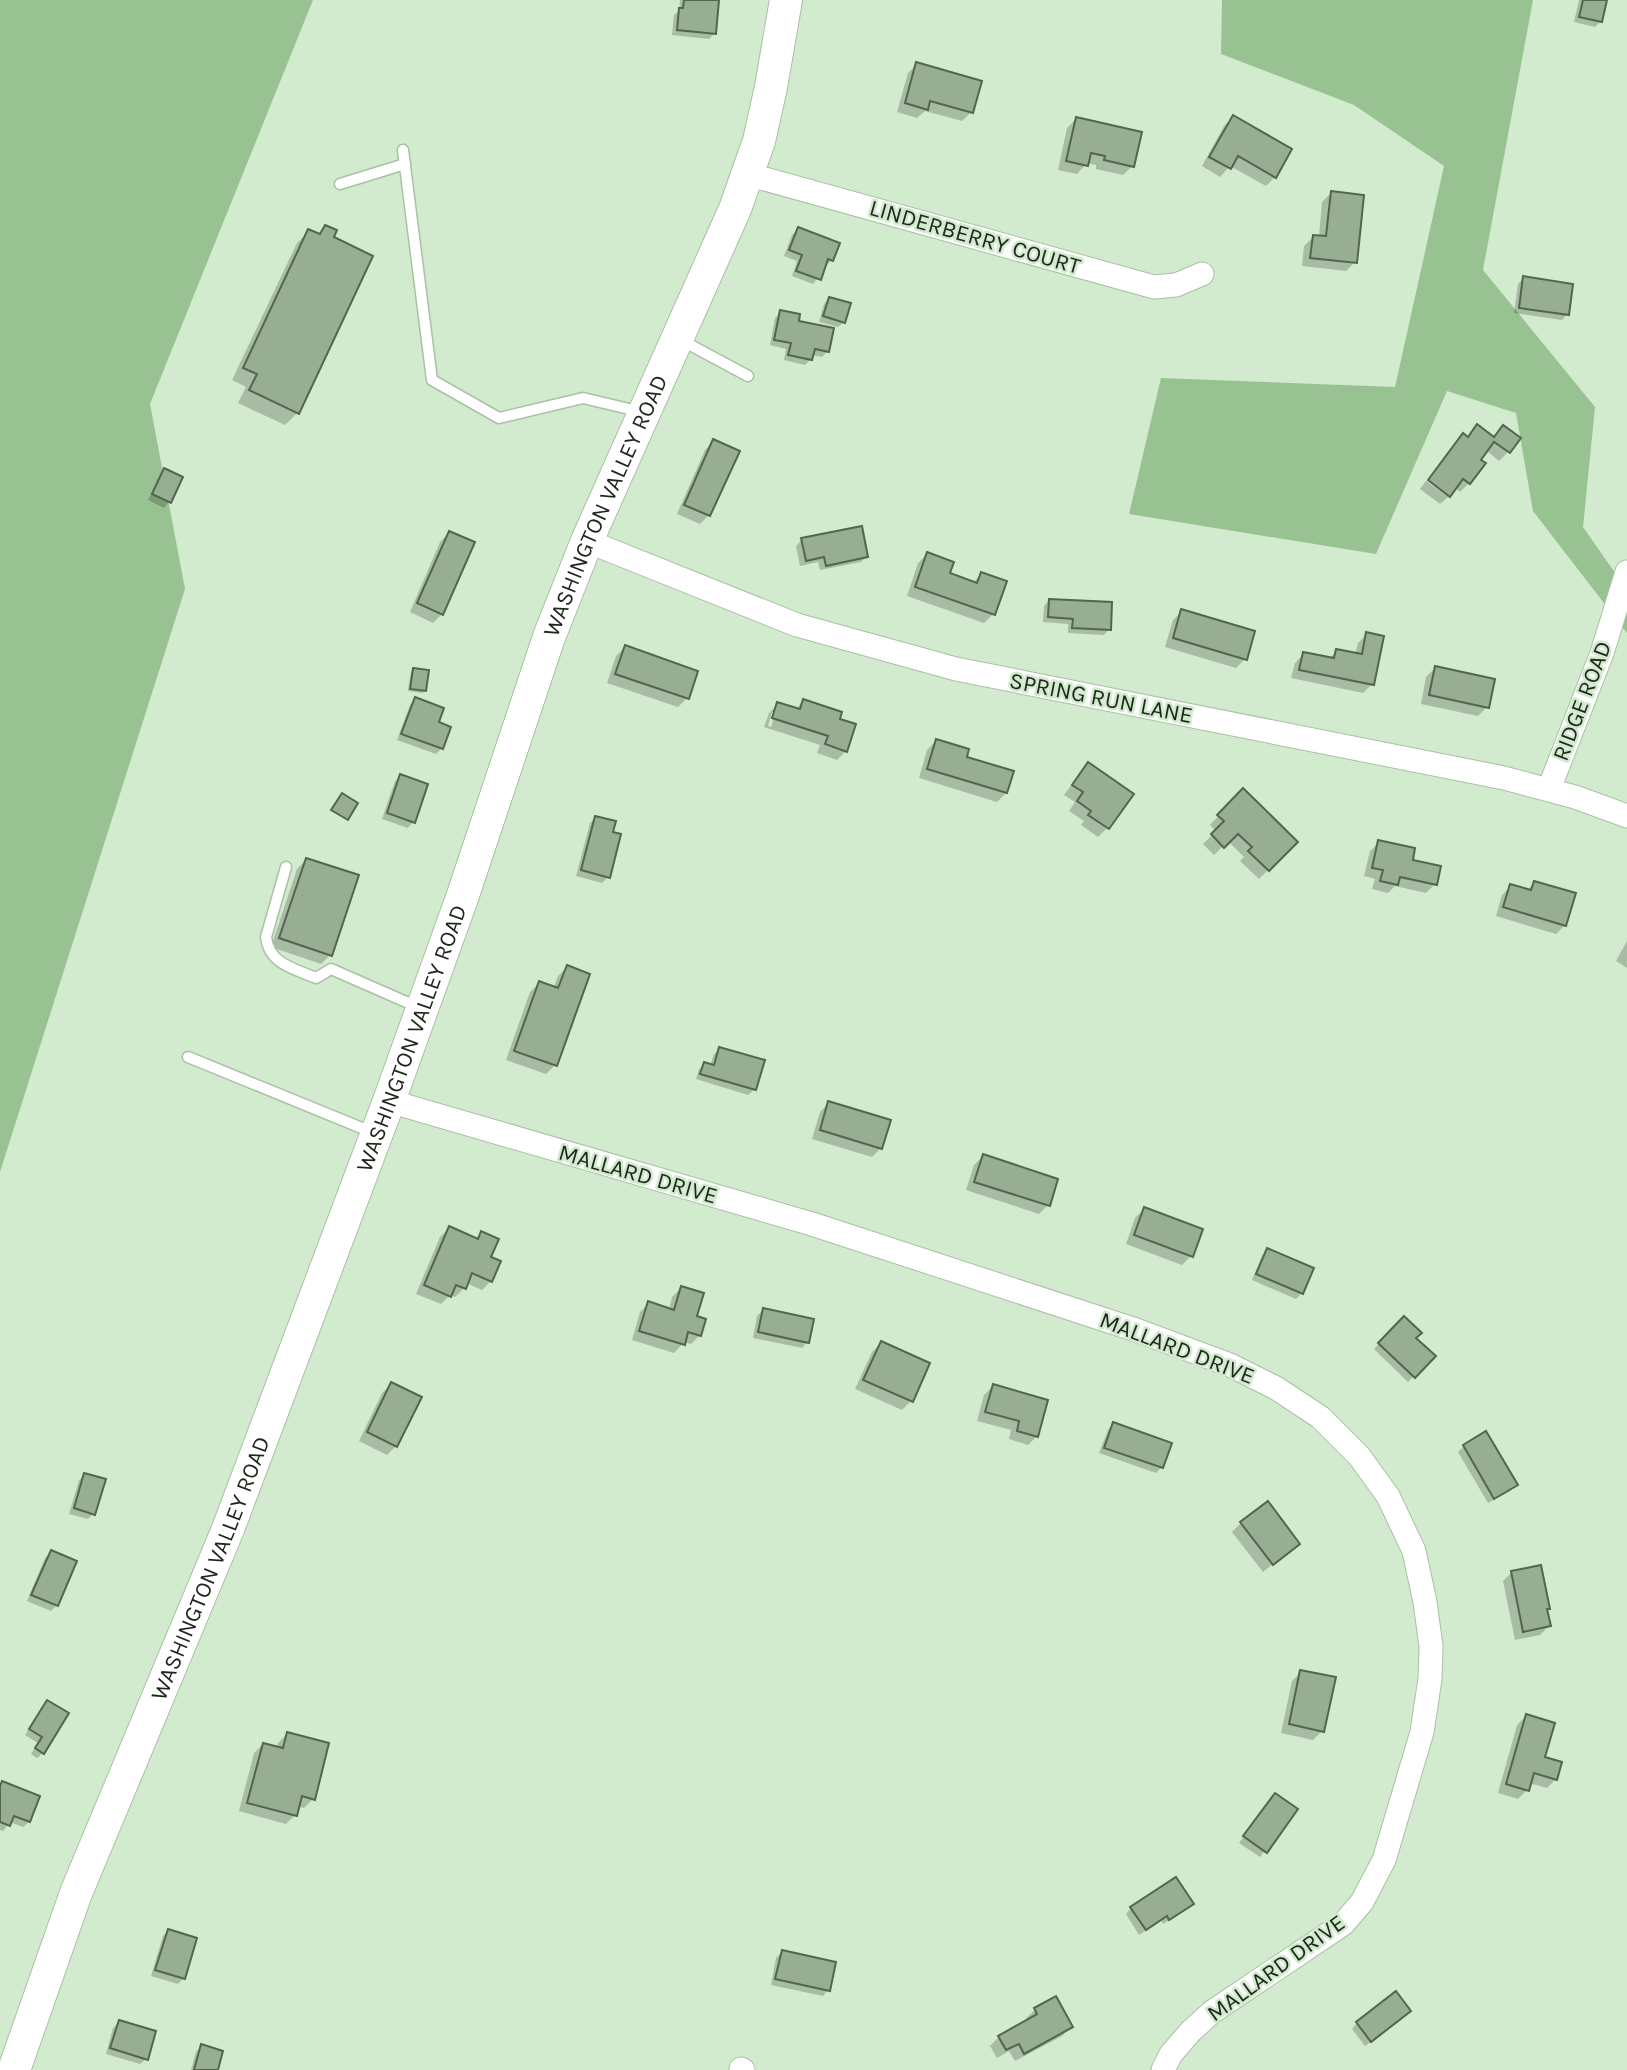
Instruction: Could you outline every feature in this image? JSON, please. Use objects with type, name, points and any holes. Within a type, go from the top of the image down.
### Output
[{"type":"street","name":"WASHINGTON VALLEY ROAD","points":[[14,2070],[76,1893],[228,1529],[377,1134],[462,898],[549,637],[587,541],[724,234],[747,174],[759,141],[786,0]]},
{"type":"street","name":"LINDERBERRY COURT","points":[[747,174],[1154,287],[1176,285],[1202,274]]},
{"type":"street","name":"SPRING RUN LANE","points":[[587,541],[797,625],[956,669],[1490,775],[1549,789],[1627,816]]},
{"type":"street","name":"RIDGE ROAD","points":[[1549,789],[1602,653],[1627,572]]},
{"type":"street","name":"MALLARD DRIVE","points":[[389,1101],[812,1224],[1136,1330],[1230,1365],[1276,1388],[1320,1417],[1359,1455],[1388,1496],[1414,1551],[1431,1646],[1430,1679],[1422,1732],[1384,1860],[1362,1902],[1343,1924],[1212,2012],[1171,2054],[1163,2070]]},
{"type":"lane","points":[[403,150],[432,380],[499,418],[583,398],[645,412]]},
{"type":"lane","points":[[340,184],[405,164]]},
{"type":"lane","points":[[678,339],[748,376]]},
{"type":"lane","points":[[286,867],[266,936],[271,955],[276,960],[316,978],[331,969],[422,1009]]},
{"type":"lane","points":[[188,1057],[377,1134]]},
{"type":"green space","points":[[0,0],[313,0],[150,404],[185,589],[0,1172]]},
{"type":"green space","points":[[1222,0],[1533,0],[1483,270],[1595,407],[1583,527],[1627,590],[1627,633],[1533,511],[1516,413],[1447,391],[1376,554],[1129,514],[1161,378],[1395,387],[1444,166],[1354,105],[1221,54]]},
{"type":"building","points":[[684,0],[719,0],[716,34],[677,30],[679,8],[683,8]]},
{"type":"building","points":[[1583,0],[1607,0],[1602,22],[1579,17]]},
{"type":"building","points":[[916,62],[982,81],[973,113],[930,101],[928,110],[905,103]]},
{"type":"building","points":[[1233,115],[1292,149],[1276,178],[1238,156],[1231,169],[1209,157]]},
{"type":"building","points":[[1076,117],[1142,132],[1134,167],[1104,160],[1105,156],[1091,153],[1088,166],[1066,161]]},
{"type":"building","points":[[1331,191],[1364,195],[1357,263],[1310,258],[1313,235],[1326,236]]},
{"type":"building","points":[[325,225],[337,230],[334,237],[373,256],[299,414],[249,390],[257,374],[243,368],[308,229],[320,234]]},
{"type":"building","points":[[798,227],[840,243],[833,261],[828,259],[821,280],[796,271],[802,255],[789,250]]},
{"type":"building","points":[[1523,276],[1573,284],[1569,315],[1519,308]]},
{"type":"building","points":[[829,297],[851,303],[845,323],[823,316]]},
{"type":"building","points":[[780,310],[800,314],[799,321],[834,328],[829,352],[815,349],[812,360],[788,355],[791,343],[774,340]]},
{"type":"building","points":[[1477,424],[1494,437],[1503,425],[1521,438],[1510,453],[1494,442],[1481,460],[1486,463],[1470,484],[1463,479],[1450,497],[1428,480],[1463,433],[1468,437]]},
{"type":"building","points":[[713,439],[740,451],[710,516],[684,505]]},
{"type":"building","points":[[164,468],[183,477],[171,503],[152,494]]},
{"type":"building","points":[[862,526],[868,557],[826,566],[824,557],[806,561],[801,538]]},
{"type":"building","points":[[449,531],[475,542],[443,615],[417,603]]},
{"type":"building","points":[[927,552],[954,562],[950,573],[977,583],[981,572],[1007,581],[995,615],[915,587]]},
{"type":"building","points":[[1049,599],[1112,602],[1111,630],[1072,628],[1073,619],[1048,617]]},
{"type":"building","points":[[1181,609],[1255,631],[1247,660],[1173,638]]},
{"type":"building","points":[[1366,632],[1384,636],[1374,685],[1299,670],[1303,652],[1334,658],[1336,649],[1362,654]]},
{"type":"building","points":[[625,645],[698,671],[689,699],[615,674]]},
{"type":"building","points":[[1435,666],[1495,679],[1489,708],[1429,695]]},
{"type":"building","points":[[413,668],[429,670],[426,691],[410,689]]},
{"type":"building","points":[[415,697],[444,708],[439,722],[451,727],[443,749],[401,734]]},
{"type":"building","points":[[803,699],[842,712],[840,719],[856,724],[847,752],[825,744],[828,736],[772,718],[777,702],[800,709]]},
{"type":"building","points":[[936,739],[969,749],[967,757],[1014,771],[1007,793],[927,769]]},
{"type":"building","points":[[1088,762],[1134,794],[1109,829],[1088,815],[1091,811],[1077,801],[1083,792],[1072,785]]},
{"type":"building","points":[[400,774],[428,784],[415,823],[387,813]]},
{"type":"building","points":[[1243,788],[1298,842],[1269,871],[1248,851],[1252,847],[1238,834],[1224,848],[1211,834],[1224,821],[1217,815]]},
{"type":"building","points":[[342,793],[358,803],[348,820],[331,810]]},
{"type":"building","points":[[595,816],[616,821],[613,832],[621,834],[610,878],[581,870]]},
{"type":"building","points":[[1378,840],[1415,848],[1413,860],[1441,866],[1437,885],[1400,877],[1398,885],[1380,881],[1383,870],[1372,868]]},
{"type":"building","points":[[306,858],[359,875],[332,956],[279,938]]},
{"type":"building","points":[[1534,881],[1576,893],[1566,926],[1503,907],[1510,884],[1531,890]]},
{"type":"building","points":[[567,965],[590,974],[557,1066],[514,1051],[539,981],[558,988]]},
{"type":"building","points":[[719,1047],[765,1060],[756,1090],[700,1074],[704,1062],[714,1065]]},
{"type":"building","points":[[828,1101],[891,1120],[882,1149],[820,1130]]},
{"type":"building","points":[[983,1154],[1058,1179],[1050,1206],[974,1182]]},
{"type":"building","points":[[1144,1207],[1203,1229],[1193,1257],[1134,1235]]},
{"type":"building","points":[[449,1226],[478,1239],[481,1231],[499,1239],[491,1257],[501,1261],[492,1282],[472,1273],[466,1289],[456,1285],[451,1297],[424,1285]]},
{"type":"building","points":[[1267,1248],[1314,1268],[1303,1294],[1256,1274]]},
{"type":"building","points":[[681,1286],[704,1293],[697,1316],[706,1319],[701,1336],[688,1332],[685,1345],[639,1331],[648,1301],[674,1310]]},
{"type":"building","points":[[763,1308],[814,1319],[809,1343],[758,1332]]},
{"type":"building","points":[[1404,1316],[1422,1333],[1416,1338],[1436,1356],[1415,1378],[1378,1343]]},
{"type":"building","points":[[881,1341],[930,1363],[913,1402],[863,1380]]},
{"type":"building","points":[[391,1382],[422,1397],[397,1447],[367,1432]]},
{"type":"building","points":[[993,1384],[1048,1400],[1038,1437],[1017,1431],[1019,1421],[985,1412]]},
{"type":"building","points":[[1113,1422],[1172,1443],[1163,1468],[1104,1448]]},
{"type":"building","points":[[1486,1431],[1518,1485],[1494,1499],[1463,1445]]},
{"type":"building","points":[[84,1473],[106,1479],[95,1515],[74,1508]]},
{"type":"building","points":[[1268,1501],[1300,1544],[1273,1565],[1240,1522]]},
{"type":"building","points":[[51,1550],[77,1561],[58,1606],[31,1595]]},
{"type":"building","points":[[1541,1565],[1551,1626],[1523,1632],[1511,1571]]},
{"type":"building","points":[[1300,1670],[1336,1677],[1324,1732],[1289,1724]]},
{"type":"building","points":[[47,1700],[69,1713],[44,1754],[35,1748],[42,1737],[29,1729]]},
{"type":"building","points":[[1526,1714],[1555,1723],[1545,1757],[1562,1762],[1557,1780],[1534,1773],[1529,1791],[1506,1784]]},
{"type":"building","points":[[287,1732],[329,1743],[315,1800],[302,1796],[297,1816],[247,1803],[263,1743],[283,1748]]},
{"type":"building","points":[[2,1781],[40,1796],[30,1822],[14,1816],[10,1826],[0,1822]]},
{"type":"building","points":[[1275,1793],[1298,1809],[1267,1853],[1243,1836]]},
{"type":"building","points":[[1176,1877],[1194,1904],[1169,1920],[1167,1916],[1146,1930],[1130,1907]]},
{"type":"building","points":[[168,1929],[197,1938],[185,1979],[155,1970]]},
{"type":"building","points":[[782,1950],[836,1962],[830,1991],[775,1979]]},
{"type":"building","points":[[1396,1991],[1411,2011],[1371,2042],[1356,2022]]},
{"type":"building","points":[[1056,1996],[1073,2027],[1024,2054],[1019,2044],[1006,2050],[998,2036],[1037,2014],[1034,2008]]},
{"type":"building","points":[[119,2020],[156,2031],[148,2060],[110,2048]]},
{"type":"building","points":[[201,2044],[223,2051],[218,2070],[194,2070]]}]
